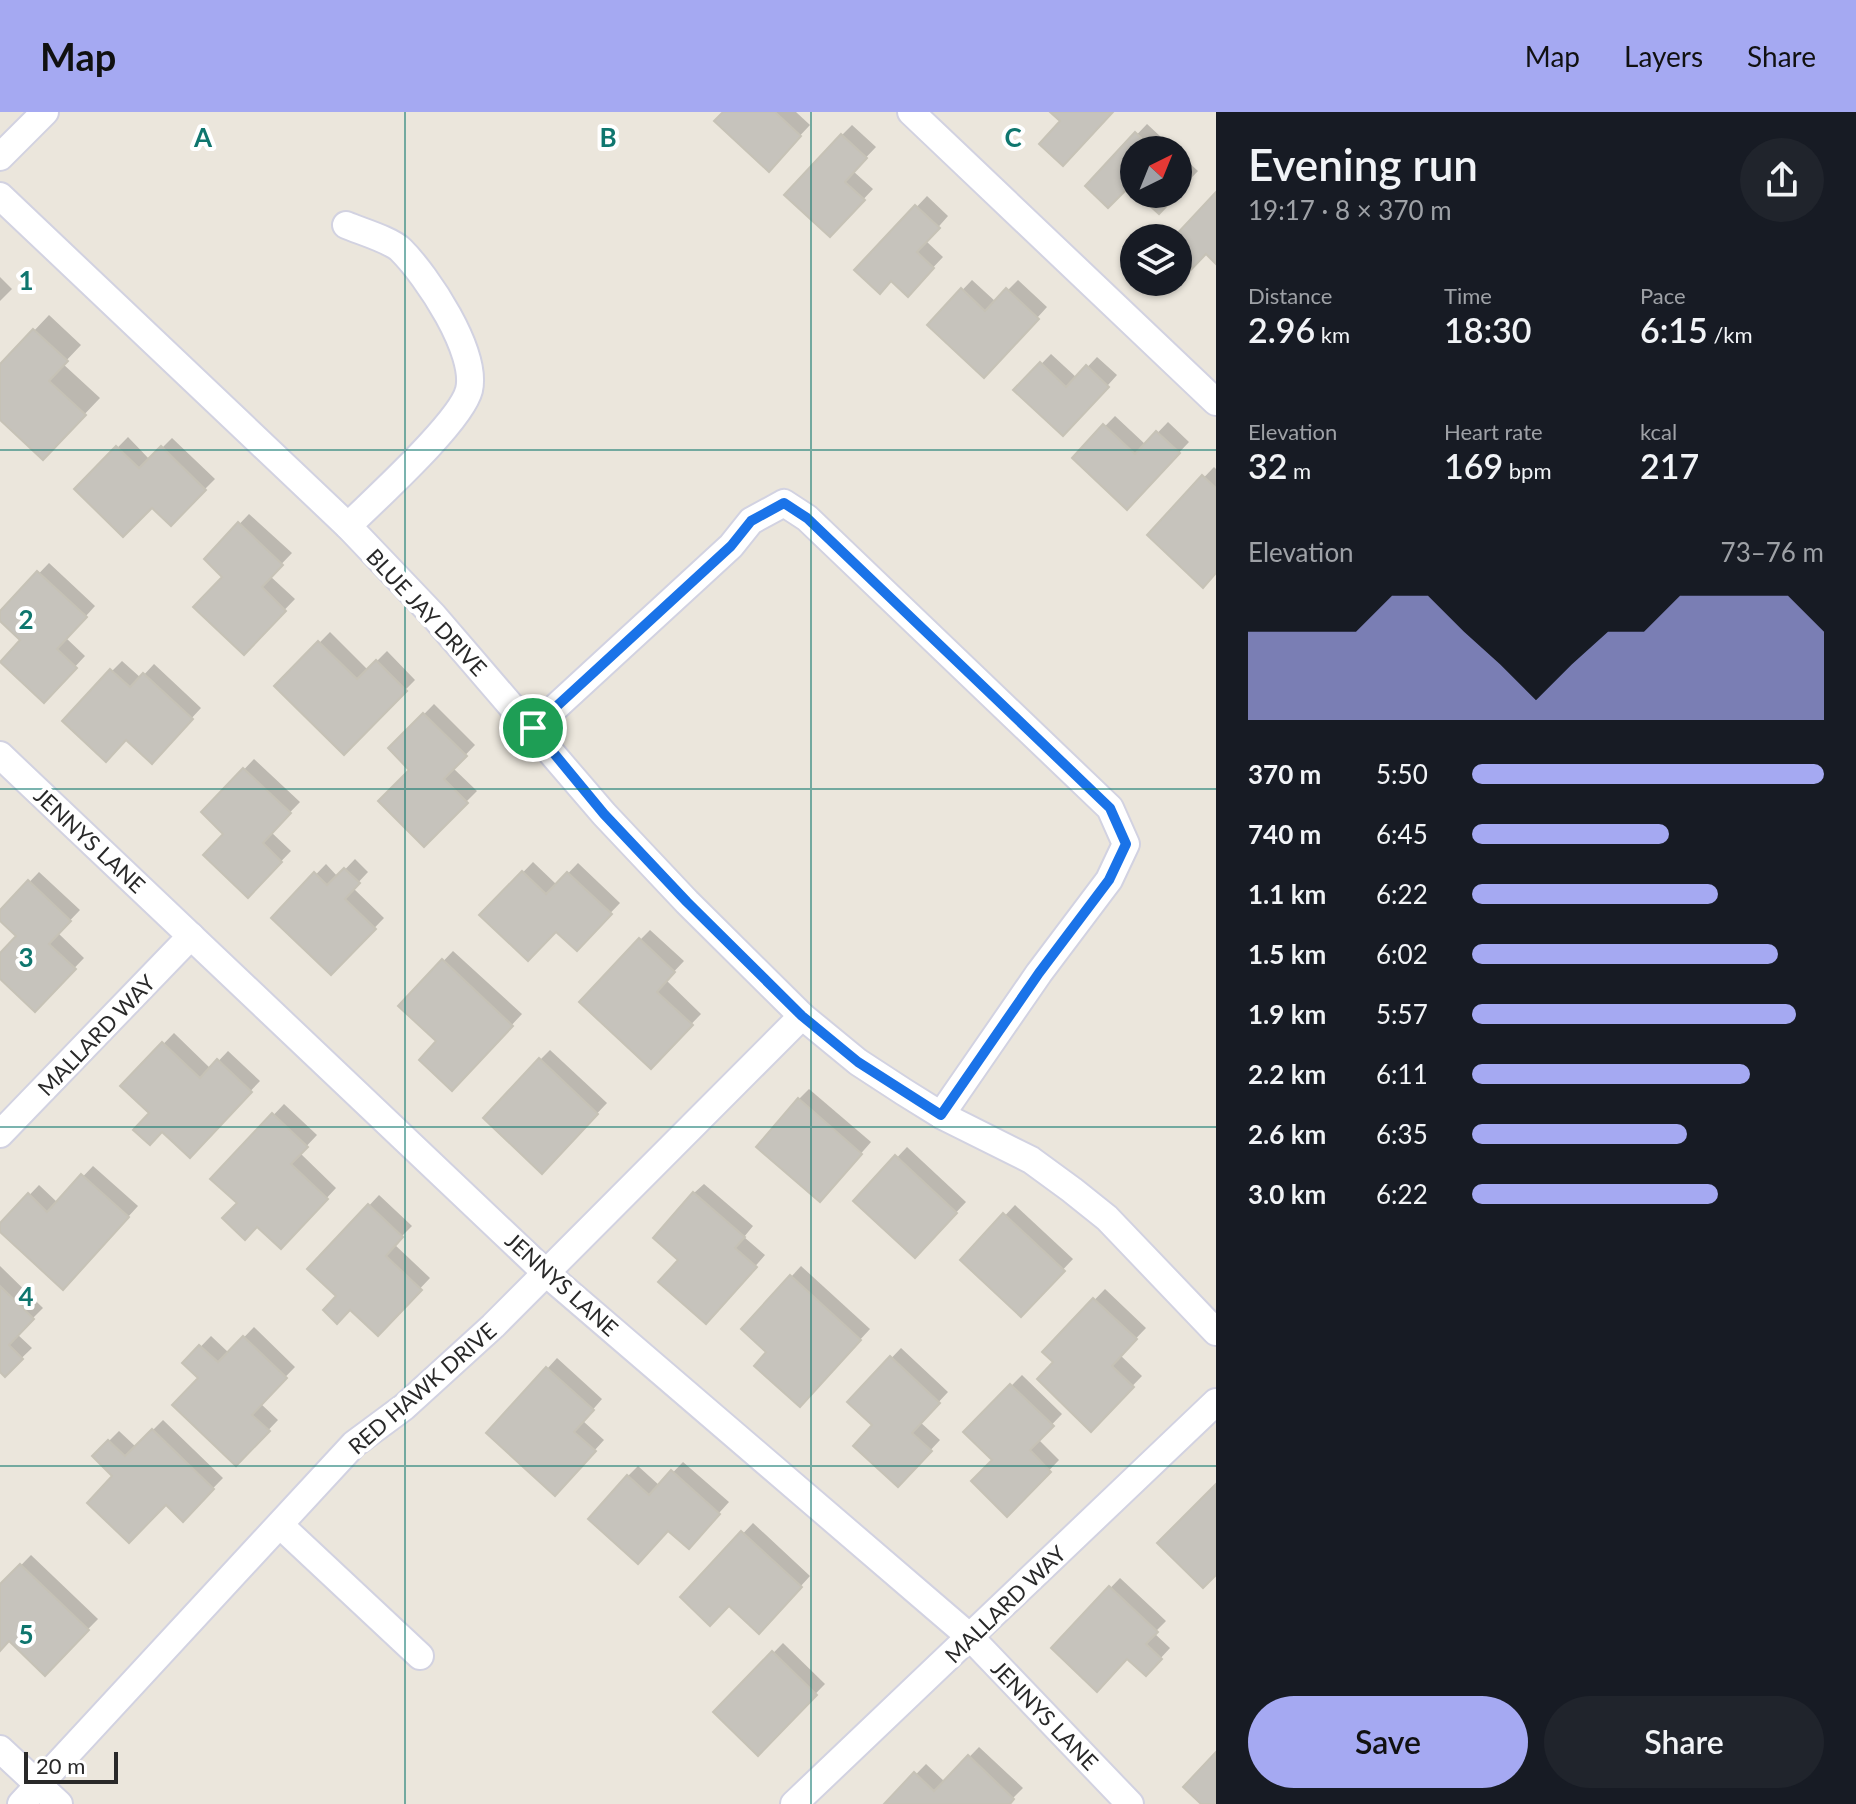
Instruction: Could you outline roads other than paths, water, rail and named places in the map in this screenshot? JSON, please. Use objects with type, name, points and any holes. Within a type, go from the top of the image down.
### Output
[{"type":"street","points":[[0,157],[45,112]]},
{"type":"street","points":[[911,112],[1216,402]]},
{"type":"street","name":"BLUE JAY DRIVE","points":[[0,196],[348,526],[433,615],[604,814],[802,1016],[858,1062],[941,1115],[1031,1160],[1072,1190],[1107,1218],[1216,1332]]},
{"type":"street","points":[[346,225],[399,248],[428,286],[453,325],[468,362],[469,390],[427,448],[348,526]]},
{"type":"street","points":[[533,728],[731,546],[751,521],[784,503],[807,518],[1110,808],[1126,844],[1109,880],[1039,973],[941,1115]]},
{"type":"street","name":"JENNYS LANE","points":[[0,755],[546,1273],[970,1637],[1130,1804]]},
{"type":"street","name":"MALLARD WAY","points":[[0,1134],[191,936]]},
{"type":"street","name":"RED HAWK DRIVE","points":[[30,1795],[354,1444],[414,1398],[493,1326],[802,1016]]},
{"type":"street","name":"MALLARD WAY","points":[[794,1804],[1216,1402]]},
{"type":"street","points":[[280,1525],[420,1656]]},
{"type":"street","points":[[0,1749],[30,1795],[59,1804]]}]
